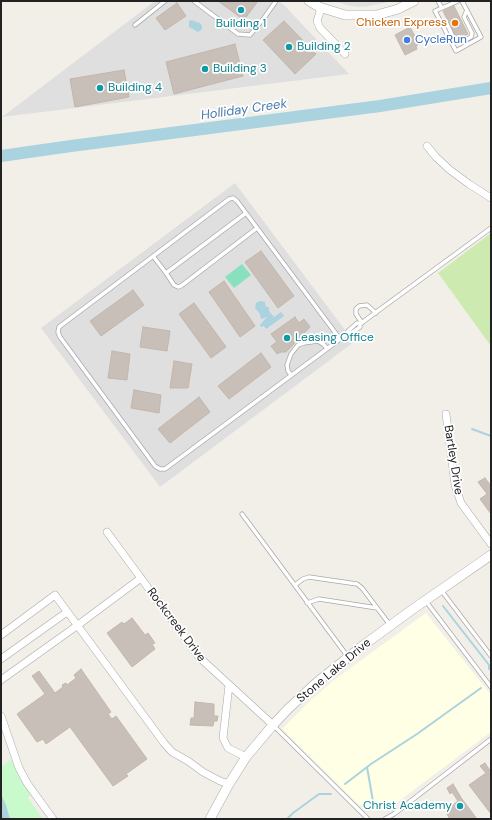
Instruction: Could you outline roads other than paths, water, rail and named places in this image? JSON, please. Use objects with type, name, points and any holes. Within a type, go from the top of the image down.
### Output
[{"type":"street","points":[[309,1],[319,7],[345,15],[377,15],[398,9],[414,1]]},
{"type":"street","points":[[319,7],[320,12],[317,21],[320,28],[345,54]]},
{"type":"street","points":[[427,146],[450,170],[491,198]]},
{"type":"street","name":"Bartley Drive","points":[[446,414],[455,484],[461,503],[491,544]]},
{"type":"street","name":"Rockcreek Drive","points":[[107,532],[199,657],[273,725]]},
{"type":"street","name":"Stone Lake Drive","points":[[210,819],[246,757],[273,725],[316,684],[390,625],[491,555]]},
{"type":"street","points":[[1,680],[78,626],[140,578]]},
{"type":"street","points":[[1,635],[55,595],[172,752],[203,772],[229,784]]},
{"type":"street","points":[[1,659],[67,612]]},
{"type":"street","points":[[229,685],[223,738],[228,748],[246,757]]},
{"type":"street","points":[[1,716],[19,768],[27,783],[53,819]]},
{"type":"lane","points":[[135,25],[165,1]]},
{"type":"lane","points":[[194,1],[238,34],[250,35],[276,1]]},
{"type":"lane","points":[[438,1],[442,8]]},
{"type":"lane","points":[[458,1],[435,11],[456,50],[481,37],[462,1]]},
{"type":"lane","points":[[441,22],[447,24],[455,41],[462,42],[471,37],[472,33],[464,17],[466,10]]},
{"type":"lane","points":[[340,339],[237,201],[233,198],[229,199],[153,256],[59,328],[58,332],[60,338],[155,466],[160,469],[165,469],[327,348],[360,327],[361,324],[491,228]]},
{"type":"lane","points":[[166,273],[246,213]]},
{"type":"lane","points":[[153,256],[174,285],[178,287],[257,228]]},
{"type":"lane","points":[[361,324],[356,314],[356,309],[359,306],[367,305],[376,313]]},
{"type":"lane","points":[[291,375],[288,371],[287,365],[291,354],[298,346],[304,343],[318,341],[327,348]]},
{"type":"lane","points":[[242,514],[348,657]]},
{"type":"lane","points":[[294,585],[309,577],[356,584],[362,588],[390,625]]},
{"type":"lane","points":[[441,590],[491,656]]},
{"type":"lane","points":[[308,602],[319,600],[377,608]]},
{"type":"lane","points":[[425,600],[491,687]]},
{"type":"lane","points":[[273,725],[368,819]]},
{"type":"lane","points":[[386,819],[491,739]]},
{"type":"water","points":[[191,20],[200,23],[202,29],[198,32],[189,27],[189,21]]},
{"type":"water","points":[[260,301],[265,302],[266,307],[269,307],[269,311],[274,317],[281,312],[284,316],[266,329],[264,326],[261,327],[260,325],[267,317],[261,319],[260,314],[255,308],[256,303]]},
{"type":"water","points":[[1,794],[6,805],[10,819],[1,819]]},
{"type":"waterway","name":"Holliday Creek","points":[[1,156],[380,106],[491,88]]},
{"type":"waterway","name":"Holliday Creek","points":[[1,160],[4,156]]},
{"type":"waterway","points":[[472,429],[491,436]]},
{"type":"waterway","points":[[443,606],[489,665],[489,669]]},
{"type":"waterway","points":[[345,784],[371,764],[417,734],[481,688]]},
{"type":"waterway","points":[[367,767],[374,807]]},
{"type":"waterway","points":[[287,819],[319,794],[331,794]]},
{"type":"place","name":"Building 1","points":[[241,10]]},
{"type":"place","name":"Chicken Express","points":[[455,23]]},
{"type":"place","name":"CycleRun","points":[[407,40]]},
{"type":"place","name":"Building 2","points":[[289,47]]},
{"type":"place","name":"Building 3","points":[[205,69]]},
{"type":"place","name":"Building 4","points":[[100,88]]},
{"type":"place","name":"Leasing Office","points":[[287,338]]},
{"type":"place","name":"Christ Academy","points":[[460,806]]}]
